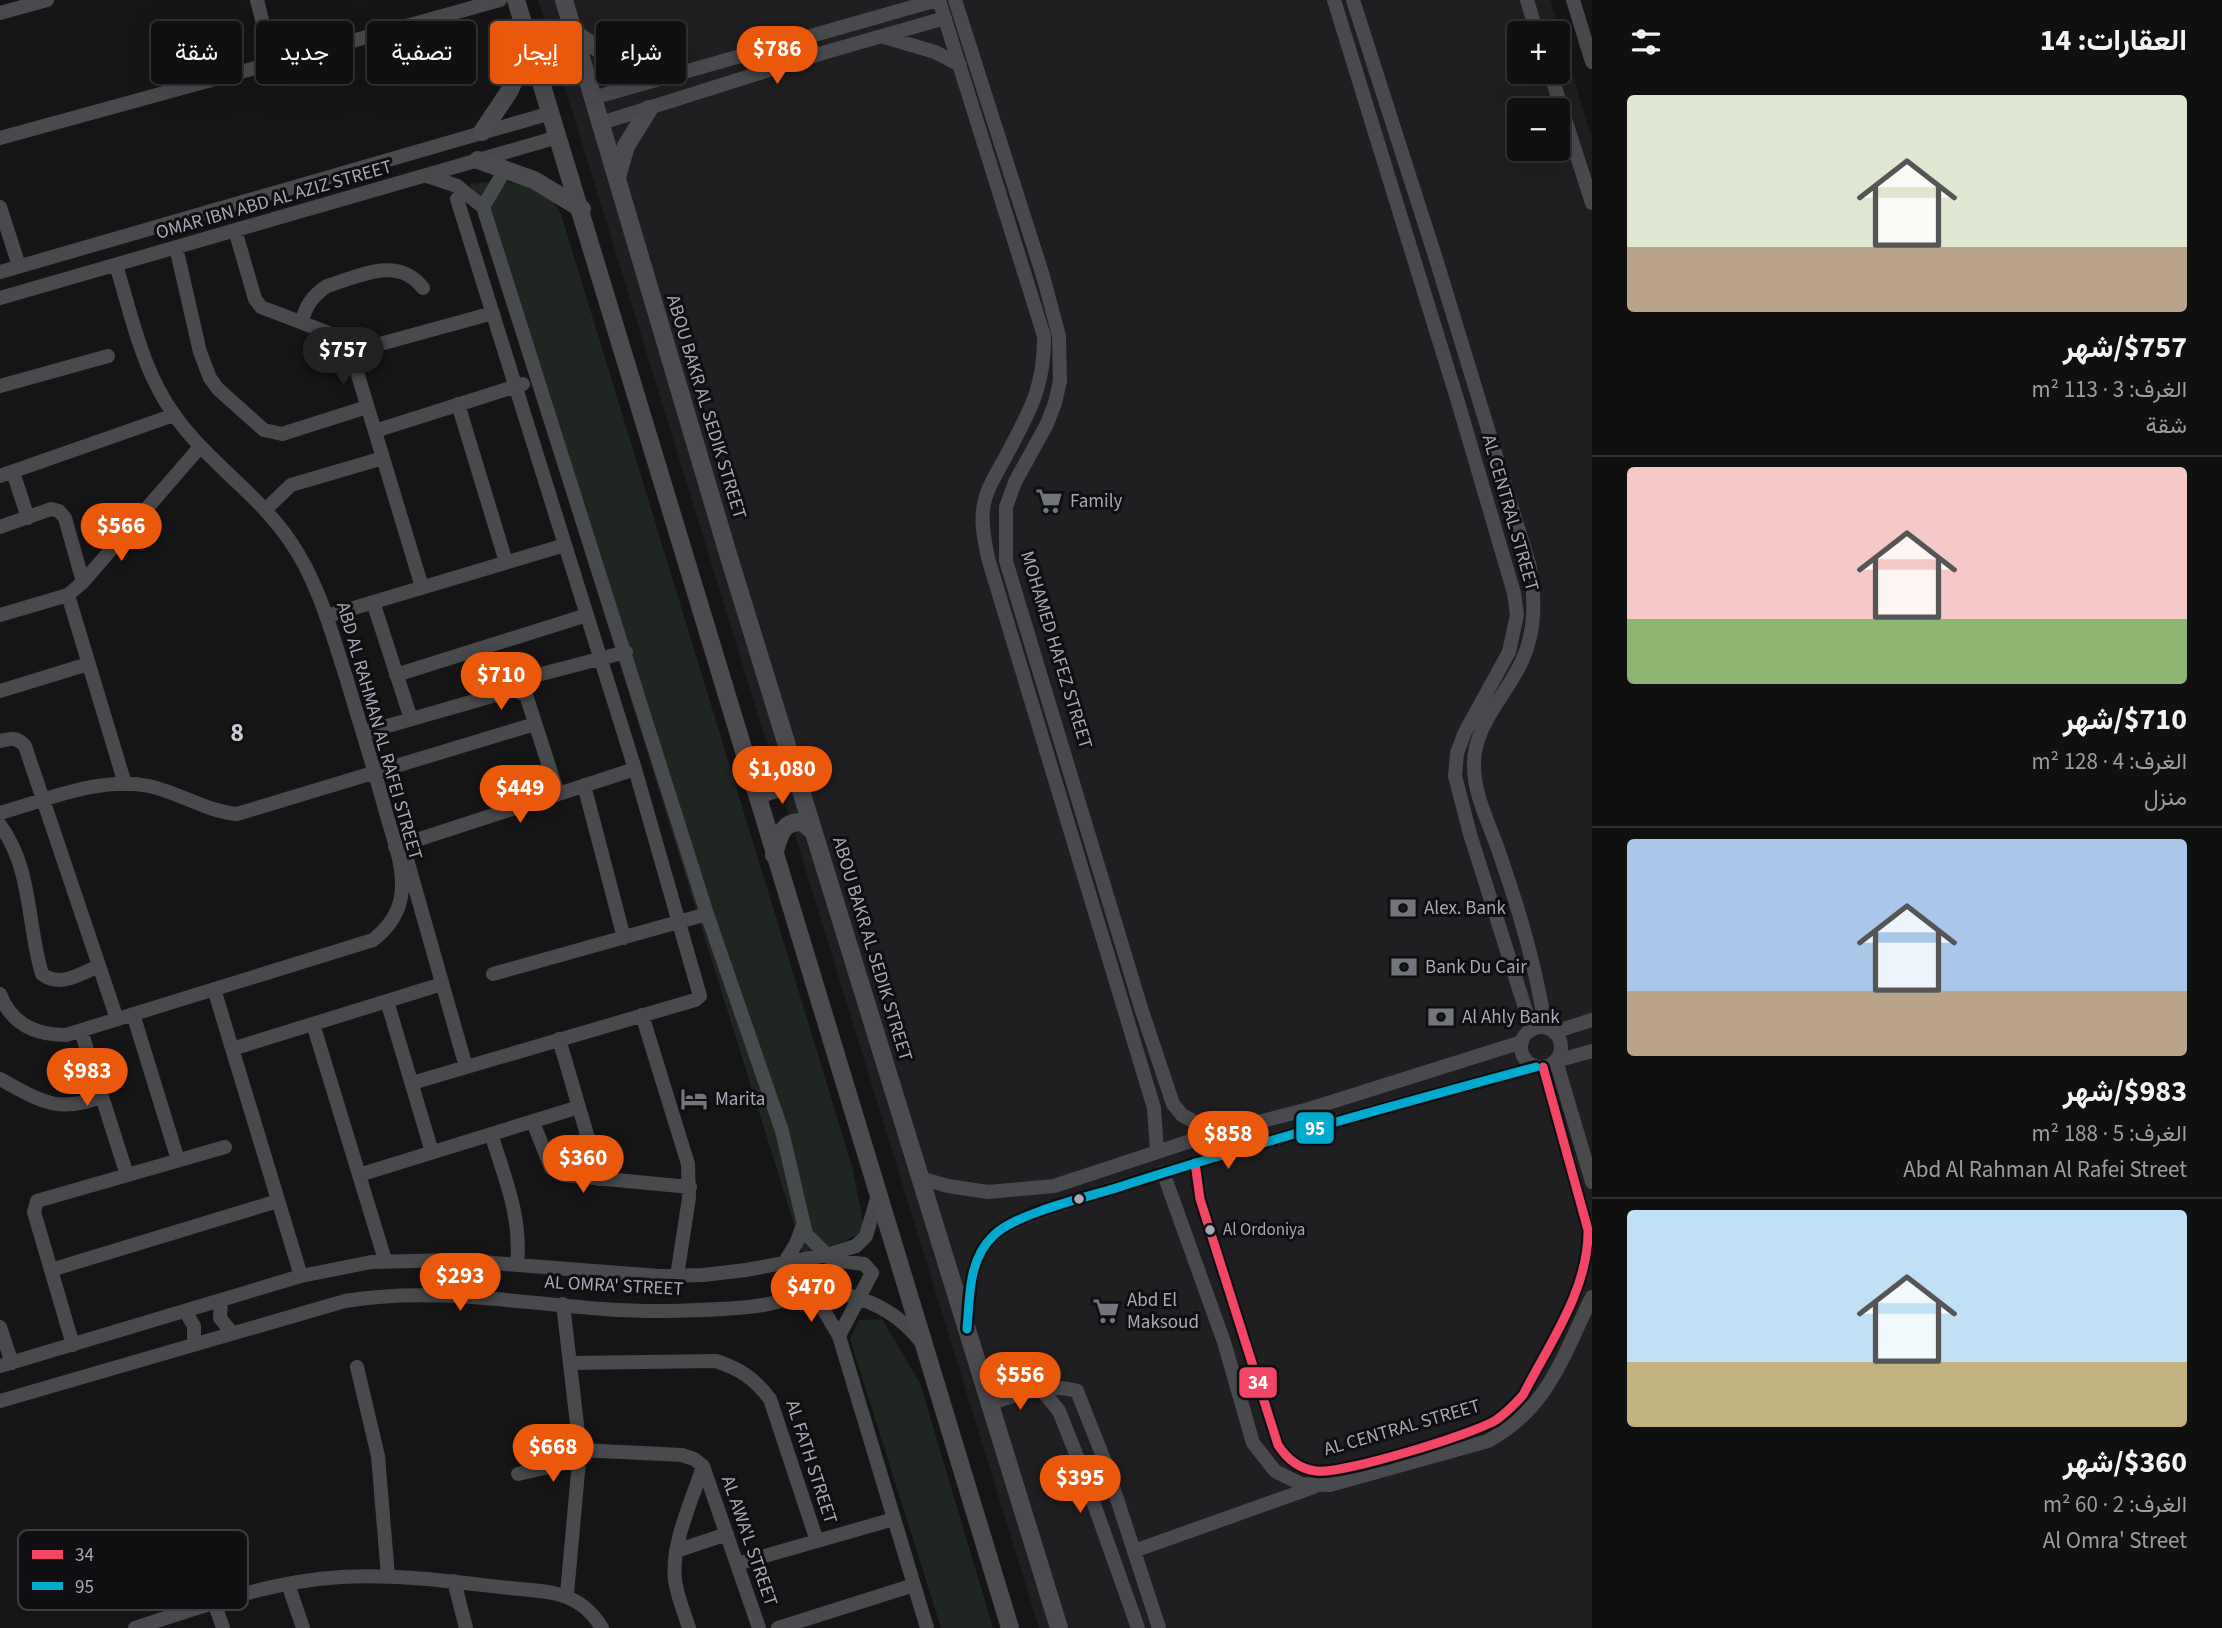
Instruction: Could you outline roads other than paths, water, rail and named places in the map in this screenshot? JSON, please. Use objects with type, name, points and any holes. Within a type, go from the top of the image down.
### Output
[{"type":"main road","points":[[516,0],[522,21]]},
{"type":"main road","name":"ABOU BAKR AL SEDIK STREET","points":[[564,0],[570,21]]},
{"type":"main road","name":"ABOU BAKR AL SEDIK STREET","points":[[582,62],[813,831],[1059,1628]]},
{"type":"main road","points":[[487,131],[512,84]]},
{"type":"main road","points":[[542,84],[582,209],[753,784],[879,1190],[1010,1628]]},
{"type":"main road","points":[[616,181],[626,146],[649,109]]},
{"type":"main road","points":[[478,160],[502,161],[582,209]]},
{"type":"main road","points":[[753,784],[764,793],[777,789],[790,754]]},
{"type":"main road","points":[[775,855],[782,831],[788,825],[802,822],[813,831]]},
{"type":"street","points":[[0,13],[47,0]]},
{"type":"street","points":[[257,0],[263,21]]},
{"type":"street","points":[[353,41],[500,0]]},
{"type":"street","points":[[890,14],[899,0]]},
{"type":"street","points":[[686,73],[938,0]]},
{"type":"street","name":"MOHAMED HAFEZ STREET","points":[[938,0],[1044,336],[1045,361],[1040,386],[1031,410],[991,483],[983,509],[983,530],[995,588],[1154,1108],[1157,1152]]},
{"type":"street","name":"MOHAMED HAFEZ STREET","points":[[955,0],[1043,276],[1059,336],[1060,381],[1055,403],[1047,424],[1015,482],[1006,507],[1004,534],[1013,587],[1084,812],[1141,1008],[1173,1104],[1182,1115],[1215,1133]]},
{"type":"street","name":"AL CENTRAL STREET","points":[[1334,0],[1514,593],[1517,615],[1510,652],[1465,732],[1457,753],[1455,776],[1470,834],[1518,985],[1538,1033]]},
{"type":"street","name":"AL CENTRAL STREET","points":[[1353,0],[1432,246],[1530,567],[1535,600],[1532,632],[1522,662],[1482,727],[1474,766],[1479,793],[1514,896],[1536,976],[1538,1033]]},
{"type":"street","points":[[1527,0],[1533,21]]},
{"type":"street","points":[[1573,0],[1592,61]]},
{"type":"street","points":[[601,123],[944,18]]},
{"type":"street","points":[[882,37],[922,48],[960,65]]},
{"type":"street","points":[[0,138],[256,68]]},
{"type":"street","points":[[593,98],[646,84]]},
{"type":"street","points":[[1554,84],[1592,203]]},
{"type":"street","points":[[642,85],[649,109]]},
{"type":"street","name":"OMAR IBN ABD AL AZIZ STREET","points":[[0,272],[551,113]]},
{"type":"street","points":[[463,217],[484,209],[502,161],[500,143],[487,131]]},
{"type":"street","points":[[502,161],[558,137]]},
{"type":"street","name":"OMAR IBN ABD AL AZIZ STREET","points":[[0,298],[478,160]]},
{"type":"street","points":[[427,176],[457,186],[484,209],[707,915],[782,1131],[803,1225],[811,1242],[832,1261],[859,1262],[871,1268],[872,1276],[857,1298],[839,1336]]},
{"type":"street","points":[[268,194],[277,219]]},
{"type":"street","points":[[412,1083],[695,1000],[700,996],[635,769],[457,199]]},
{"type":"street","points":[[0,207],[19,266]]},
{"type":"street","points":[[235,230],[255,299],[261,307],[334,335],[351,352],[422,587]]},
{"type":"street","points":[[176,247],[200,352],[207,371],[219,389],[264,430],[282,434],[367,407]]},
{"type":"street","name":"ABD AL RAHMAN AL RAFEI STREET","points":[[0,994],[14,1018],[29,1030],[47,1035],[66,1035],[373,940],[390,924],[401,897],[399,846],[327,616],[311,577],[292,542],[266,509],[200,447],[174,415],[147,364],[116,265]]},
{"type":"street","points":[[302,323],[307,305],[319,291],[327,286],[382,270],[406,272],[423,288]]},
{"type":"street","points":[[351,352],[493,313]]},
{"type":"street","points":[[0,386],[108,356]]},
{"type":"street","points":[[374,431],[537,379]]},
{"type":"street","points":[[458,404],[506,562]]},
{"type":"street","points":[[28,518],[6,474],[174,415]]},
{"type":"street","points":[[1468,435],[1479,436],[1487,429]]},
{"type":"street","points":[[0,615],[68,595],[83,582],[200,447]]},
{"type":"street","points":[[266,509],[291,485],[383,458]]},
{"type":"street","points":[[1486,496],[1495,489],[1507,493]]},
{"type":"street","points":[[0,527],[51,509],[64,515],[83,582]]},
{"type":"street","points":[[327,616],[565,545]]},
{"type":"street","points":[[68,595],[125,784]]},
{"type":"street","points":[[373,602],[411,719]]},
{"type":"street","points":[[396,675],[587,615]]},
{"type":"street","points":[[513,690],[526,678],[626,652]]},
{"type":"street","points":[[0,691],[89,664]]},
{"type":"street","points":[[363,733],[513,690],[521,691],[526,695],[558,794]]},
{"type":"street","points":[[0,813],[83,788],[125,784],[165,790],[201,807],[237,814],[535,724]]},
{"type":"street","points":[[0,741],[11,738],[19,740],[25,746],[117,1019]]},
{"type":"street","points":[[466,1067],[399,846],[635,769]]},
{"type":"street","points":[[584,785],[624,938]]},
{"type":"street","points":[[1067,817],[1084,812]]},
{"type":"street","points":[[0,825],[10,840],[22,869],[42,974],[50,981],[61,981],[99,966]]},
{"type":"street","points":[[1470,834],[1491,827]]},
{"type":"street","points":[[493,974],[707,915]]},
{"type":"street","points":[[1518,985],[1536,976]]},
{"type":"street","points":[[232,1049],[442,984]]},
{"type":"street","points":[[214,989],[301,1276]]},
{"type":"street","points":[[387,1000],[432,1152]]},
{"type":"street","points":[[133,1014],[178,1160]]},
{"type":"street","points":[[642,1015],[685,1153],[690,1187],[677,1276]]},
{"type":"street","points":[[920,1178],[961,1189],[1000,1192],[1054,1186],[1215,1133],[1309,1109],[1538,1033],[1592,1020]]},
{"type":"street","points":[[313,1024],[385,1260]]},
{"type":"street","points":[[81,1031],[127,1175]]},
{"type":"street","points":[[1538,1033],[1523,1056],[1548,1064]]},
{"type":"street","points":[[1538,1033],[1562,1045],[1548,1064]]},
{"type":"street","points":[[559,1039],[600,1179]]},
{"type":"street","points":[[967,1330],[973,1271],[985,1244],[1002,1228],[1046,1210],[1315,1126],[1592,1051]]},
{"type":"street","name":"AL CENTRAL STREET","points":[[1548,1064],[1566,1119],[1592,1182]]},
{"type":"street","points":[[1,1082],[43,1103],[63,1106],[83,1104],[102,1096]]},
{"type":"street","points":[[359,1175],[579,1107]]},
{"type":"street","points":[[1309,1109],[1315,1126]]},
{"type":"street","name":"AL CENTRAL STREET","points":[[1195,1163],[1200,1199],[1278,1445],[1293,1462],[1314,1471],[1337,1470],[1477,1429],[1510,1409],[1523,1395],[1579,1285],[1589,1249],[1585,1212],[1566,1119]]},
{"type":"street","points":[[533,1122],[551,1168],[563,1175],[690,1187]]},
{"type":"street","points":[[491,1135],[517,1215],[520,1231],[517,1265]]},
{"type":"street","points":[[73,1345],[34,1212],[37,1201],[225,1147]]},
{"type":"street","points":[[1105,1170],[1111,1189]]},
{"type":"street","name":"AL CENTRAL STREET","points":[[1163,1172],[1224,1342],[1253,1443],[1275,1471],[1288,1478],[1316,1486],[1345,1482],[1477,1444],[1509,1429],[1528,1414],[1543,1395],[1592,1297]]},
{"type":"street","name":"AL OMRA' STREET","points":[[6,1364],[301,1276],[341,1266],[385,1260],[517,1265],[615,1274],[677,1276],[746,1270],[826,1255],[856,1246],[866,1236],[879,1190]]},
{"type":"street","points":[[51,1270],[278,1201]]},
{"type":"street","points":[[784,1263],[796,1244],[803,1225]]},
{"type":"street","points":[[813,1293],[839,1336],[927,1628]]},
{"type":"street","name":"AL OMRA' STREET","points":[[0,1401],[345,1301],[375,1296],[476,1296],[638,1310],[765,1305],[813,1293],[841,1294],[889,1311],[907,1324],[925,1348]]},
{"type":"street","points":[[220,1300],[220,1318],[232,1334]]},
{"type":"street","points":[[563,1304],[580,1455],[567,1594]]},
{"type":"street","points":[[185,1311],[194,1326],[194,1344]]},
{"type":"street","points":[[0,1327],[6,1364]]},
{"type":"street","name":"AL FATH STREET","points":[[570,1363],[716,1361],[738,1368],[756,1381],[770,1399],[817,1541]]},
{"type":"street","points":[[357,1367],[378,1457],[388,1576]]},
{"type":"street","points":[[1239,1393],[1259,1387]]},
{"type":"street","points":[[991,1403],[1042,1390],[1067,1388],[1077,1391],[1105,1462],[1159,1628]]},
{"type":"street","points":[[1042,1390],[1059,1411],[1136,1623],[1153,1611]]},
{"type":"street","name":"AL AWA'L STREET","points":[[518,1474],[580,1455],[682,1455],[694,1459],[703,1466],[759,1628]]},
{"type":"street","points":[[689,1628],[675,1581],[676,1551],[703,1466]]},
{"type":"street","points":[[1134,1551],[1316,1486]]},
{"type":"street","points":[[737,1564],[894,1519]]},
{"type":"street","points":[[676,1551],[727,1534]]},
{"type":"street","points":[[248,1594],[288,1584],[338,1577],[388,1576],[454,1581],[567,1594],[596,1618],[602,1628]]},
{"type":"street","points":[[454,1581],[466,1628]]},
{"type":"street","points":[[288,1584],[303,1628]]},
{"type":"street","points":[[778,1628],[914,1585]]},
{"type":"street","points":[[135,1628],[190,1610]]},
{"type":"street","points":[[217,1610],[223,1628]]},
{"type":"place","name":"Family","points":[[1049,501]]},
{"type":"place","name":"Alex. Bank","points":[[1403,908]]},
{"type":"place","name":"Bank Du Cair","points":[[1404,967]]},
{"type":"place","name":"Al Ahly Bank","points":[[1441,1017]]},
{"type":"place","name":"Marita","points":[[694,1099]]},
{"type":"place","name":"Al Ordoniya","points":[[1210,1230]]},
{"type":"place","name":"Abd El Maksoud","points":[[1106,1311]]},
{"type":"district","name":"8","points":[[238,732]]}]
